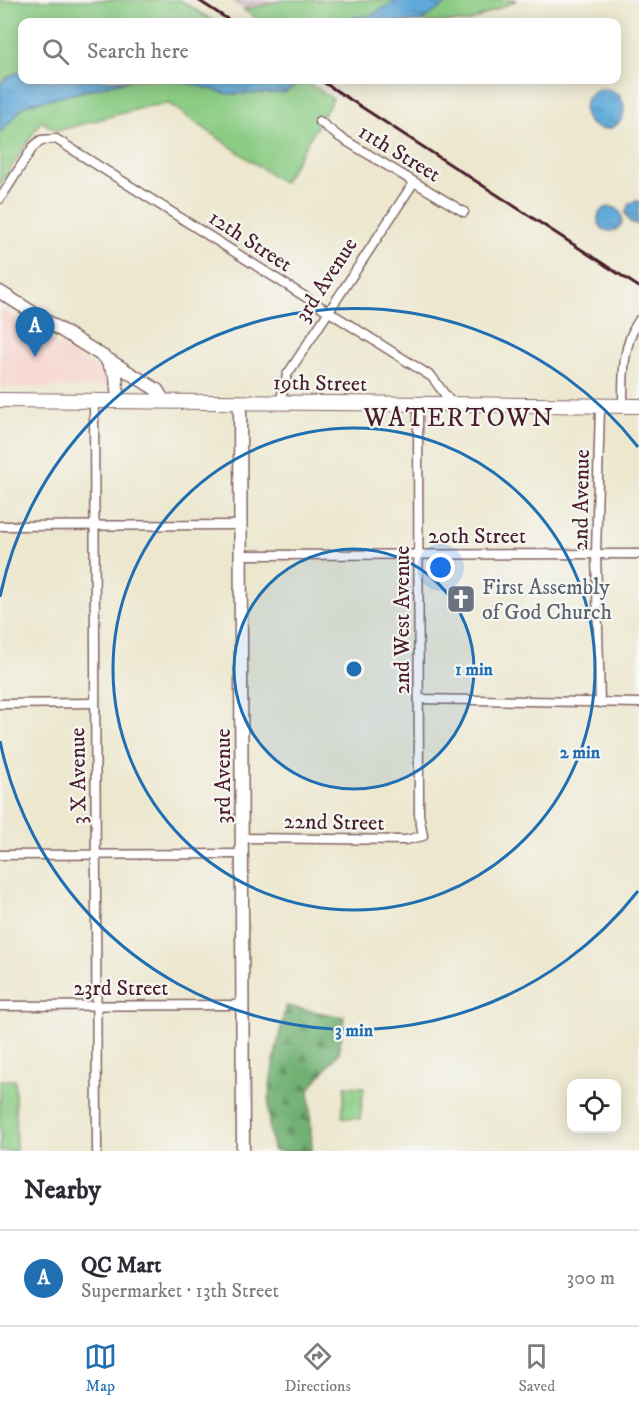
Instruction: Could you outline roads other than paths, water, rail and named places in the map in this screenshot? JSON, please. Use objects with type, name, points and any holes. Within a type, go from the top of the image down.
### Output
[{"type":"main road","name":"19th Street","points":[[0,399],[639,406]]},
{"type":"street","name":"11th Street","points":[[319,121],[338,136],[464,212]]},
{"type":"street","name":"12th Street","points":[[0,199],[33,147],[40,140],[50,138],[67,144],[432,377],[452,404]]},
{"type":"street","name":"3rd Avenue","points":[[280,402],[285,378],[414,182]]},
{"type":"street","points":[[0,292],[106,361],[157,390],[164,401]]},
{"type":"street","points":[[623,406],[627,351],[639,320]]},
{"type":"street","points":[[106,361],[116,376],[118,400]]},
{"type":"street","name":"3 X Avenue","points":[[94,400],[97,1151]]},
{"type":"street","name":"3rd Avenue","points":[[240,402],[243,1151]]},
{"type":"street","name":"2nd West Avenue","points":[[418,404],[419,814],[423,836]]},
{"type":"street","name":"2nd Avenue","points":[[600,406],[596,554],[600,703]]},
{"type":"street","points":[[0,526],[241,525]]},
{"type":"street","name":"20th Street","points":[[242,555],[639,554]]},
{"type":"street","points":[[419,699],[639,703]]},
{"type":"street","points":[[0,705],[94,704]]},
{"type":"street","name":"22nd Street","points":[[243,838],[406,840],[423,836]]},
{"type":"street","points":[[0,855],[243,854]]},
{"type":"street","name":"23rd Street","points":[[0,1006],[243,1005]]},
{"type":"water","points":[[398,0],[458,0],[448,3],[426,18],[348,18],[369,16]]},
{"type":"water","points":[[18,73],[18,84],[114,84],[25,105],[0,133],[0,84],[9,76]]},
{"type":"water","points":[[192,84],[297,84],[284,93],[228,94]]},
{"type":"water","points":[[604,89],[618,95],[624,109],[618,123],[604,129],[590,123],[584,109],[590,95]]},
{"type":"water","points":[[639,201],[637,224],[630,222],[625,213],[629,204]]},
{"type":"water","points":[[610,207],[615,208],[621,214],[621,224],[615,230],[610,231],[605,230],[599,224],[598,219],[599,214],[605,208]]},
{"type":"railway","points":[[198,0],[226,18]]},
{"type":"railway","points":[[326,84],[639,287]]},
{"type":"place","name":"QC Mart","points":[[35,357]]},
{"type":"place","name":"First Assembly of God Church","points":[[461,599]]},
{"type":"district","name":"WATERTOWN","points":[[459,417]]}]
